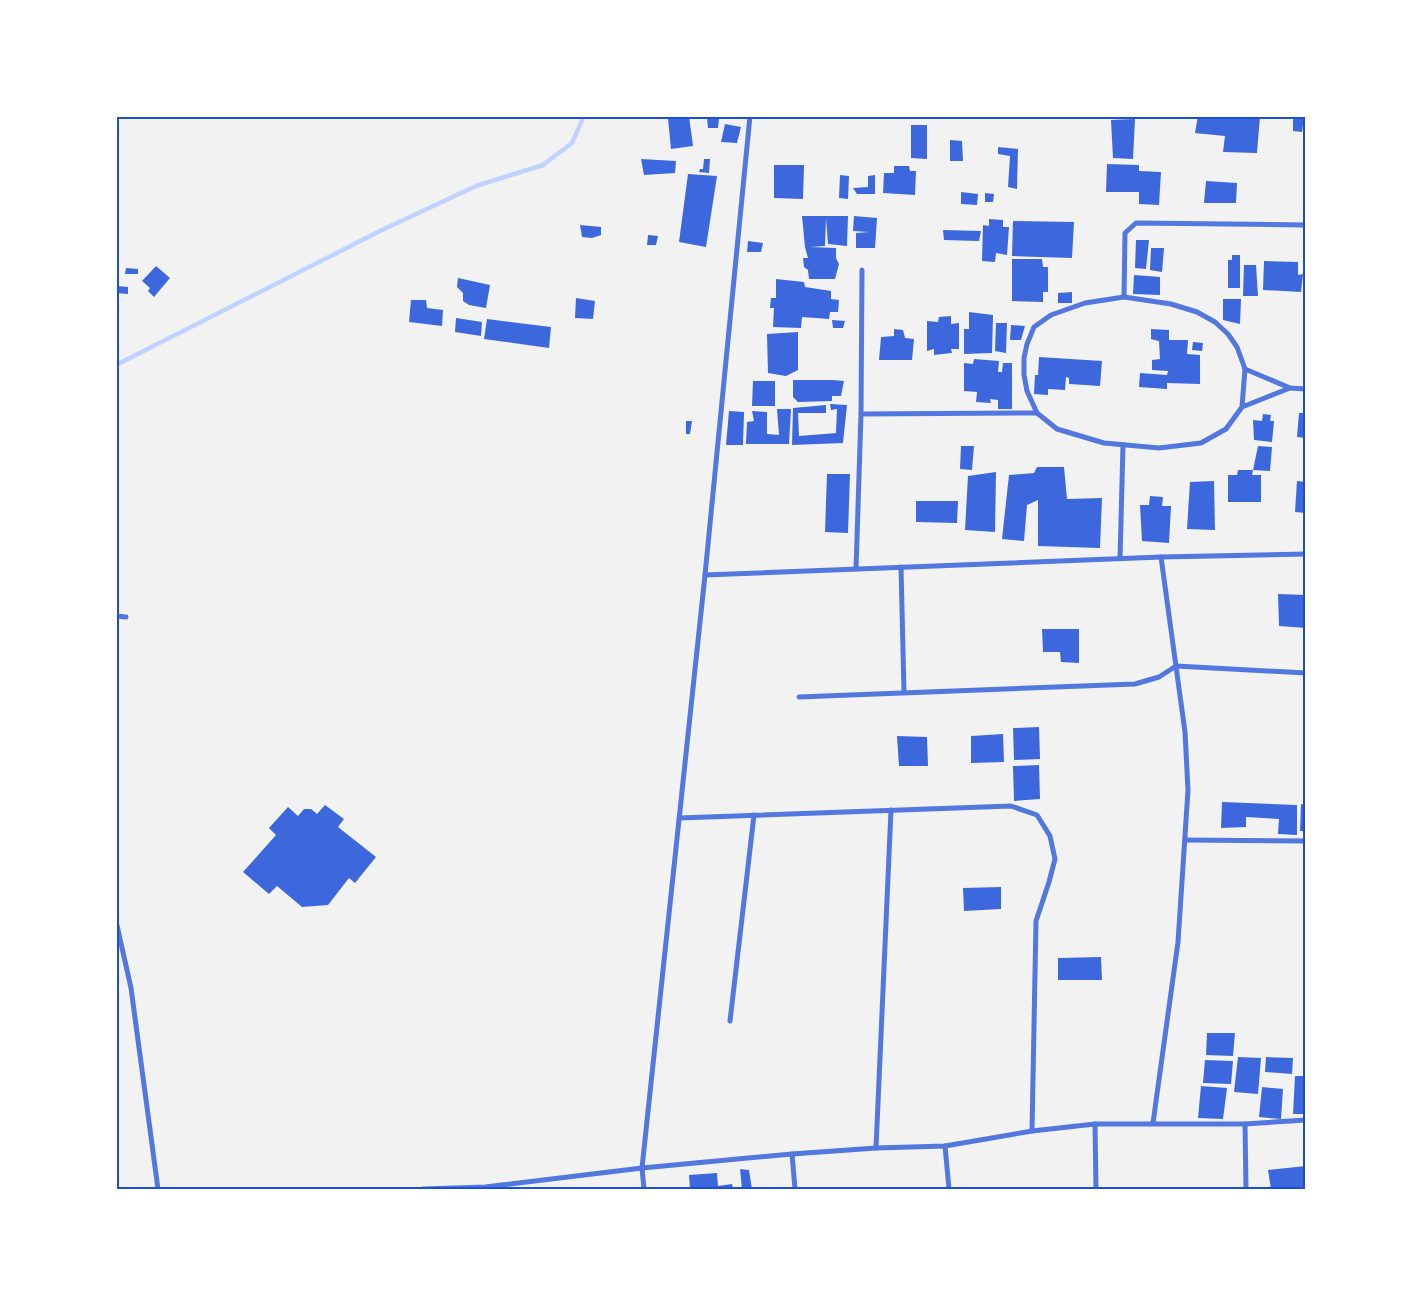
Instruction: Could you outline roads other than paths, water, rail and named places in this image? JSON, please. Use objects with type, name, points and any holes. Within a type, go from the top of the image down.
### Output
[{"type":"street","points":[[644,1189],[642,1168],[705,575],[750,116]]},
{"type":"street","points":[[1124,297],[1125,233],[1136,223],[1306,225]]},
{"type":"street","points":[[856,569],[861,414],[862,270]]},
{"type":"street","points":[[1124,297],[1171,304],[1197,312],[1214,322],[1228,334],[1237,347],[1245,369],[1242,407],[1226,429],[1201,443],[1159,448],[1104,443],[1057,429],[1037,413],[1027,392],[1024,375],[1026,351],[1034,327],[1051,315],[1085,303],[1124,297]]},
{"type":"street","points":[[1245,369],[1290,388],[1306,389]]},
{"type":"street","points":[[1242,407],[1290,388]]},
{"type":"street","points":[[861,414],[1037,413]]},
{"type":"street","points":[[1120,559],[1123,445]]},
{"type":"street","points":[[705,575],[1162,557],[1306,554]]},
{"type":"street","points":[[1153,1123],[1178,942],[1188,790],[1185,732],[1162,557]]},
{"type":"street","points":[[901,567],[904,692]]},
{"type":"street","points":[[116,616],[126,616]]},
{"type":"street","points":[[799,697],[1136,684],[1159,677],[1176,666],[1306,672]]},
{"type":"street","points":[[679,818],[1011,806],[1037,815],[1050,836],[1054,859],[1049,882],[1036,921],[1032,1131]]},
{"type":"street","points":[[876,1148],[891,810]]},
{"type":"street","points":[[730,1021],[754,815]]},
{"type":"street","points":[[1185,840],[1306,841]]},
{"type":"street","points":[[116,921],[131,988],[158,1189]]},
{"type":"street","points":[[423,1189],[485,1188],[642,1168],[792,1154],[876,1148],[945,1146],[1032,1131],[1095,1124],[1244,1124],[1306,1120]]},
{"type":"street","points":[[1095,1124],[1096,1189]]},
{"type":"street","points":[[1244,1124],[1246,1189]]},
{"type":"street","points":[[945,1146],[949,1189]]},
{"type":"street","points":[[792,1154],[795,1189]]},
{"type":"waterway","points":[[116,365],[384,229],[476,186],[543,165],[572,143],[584,116]]}]
